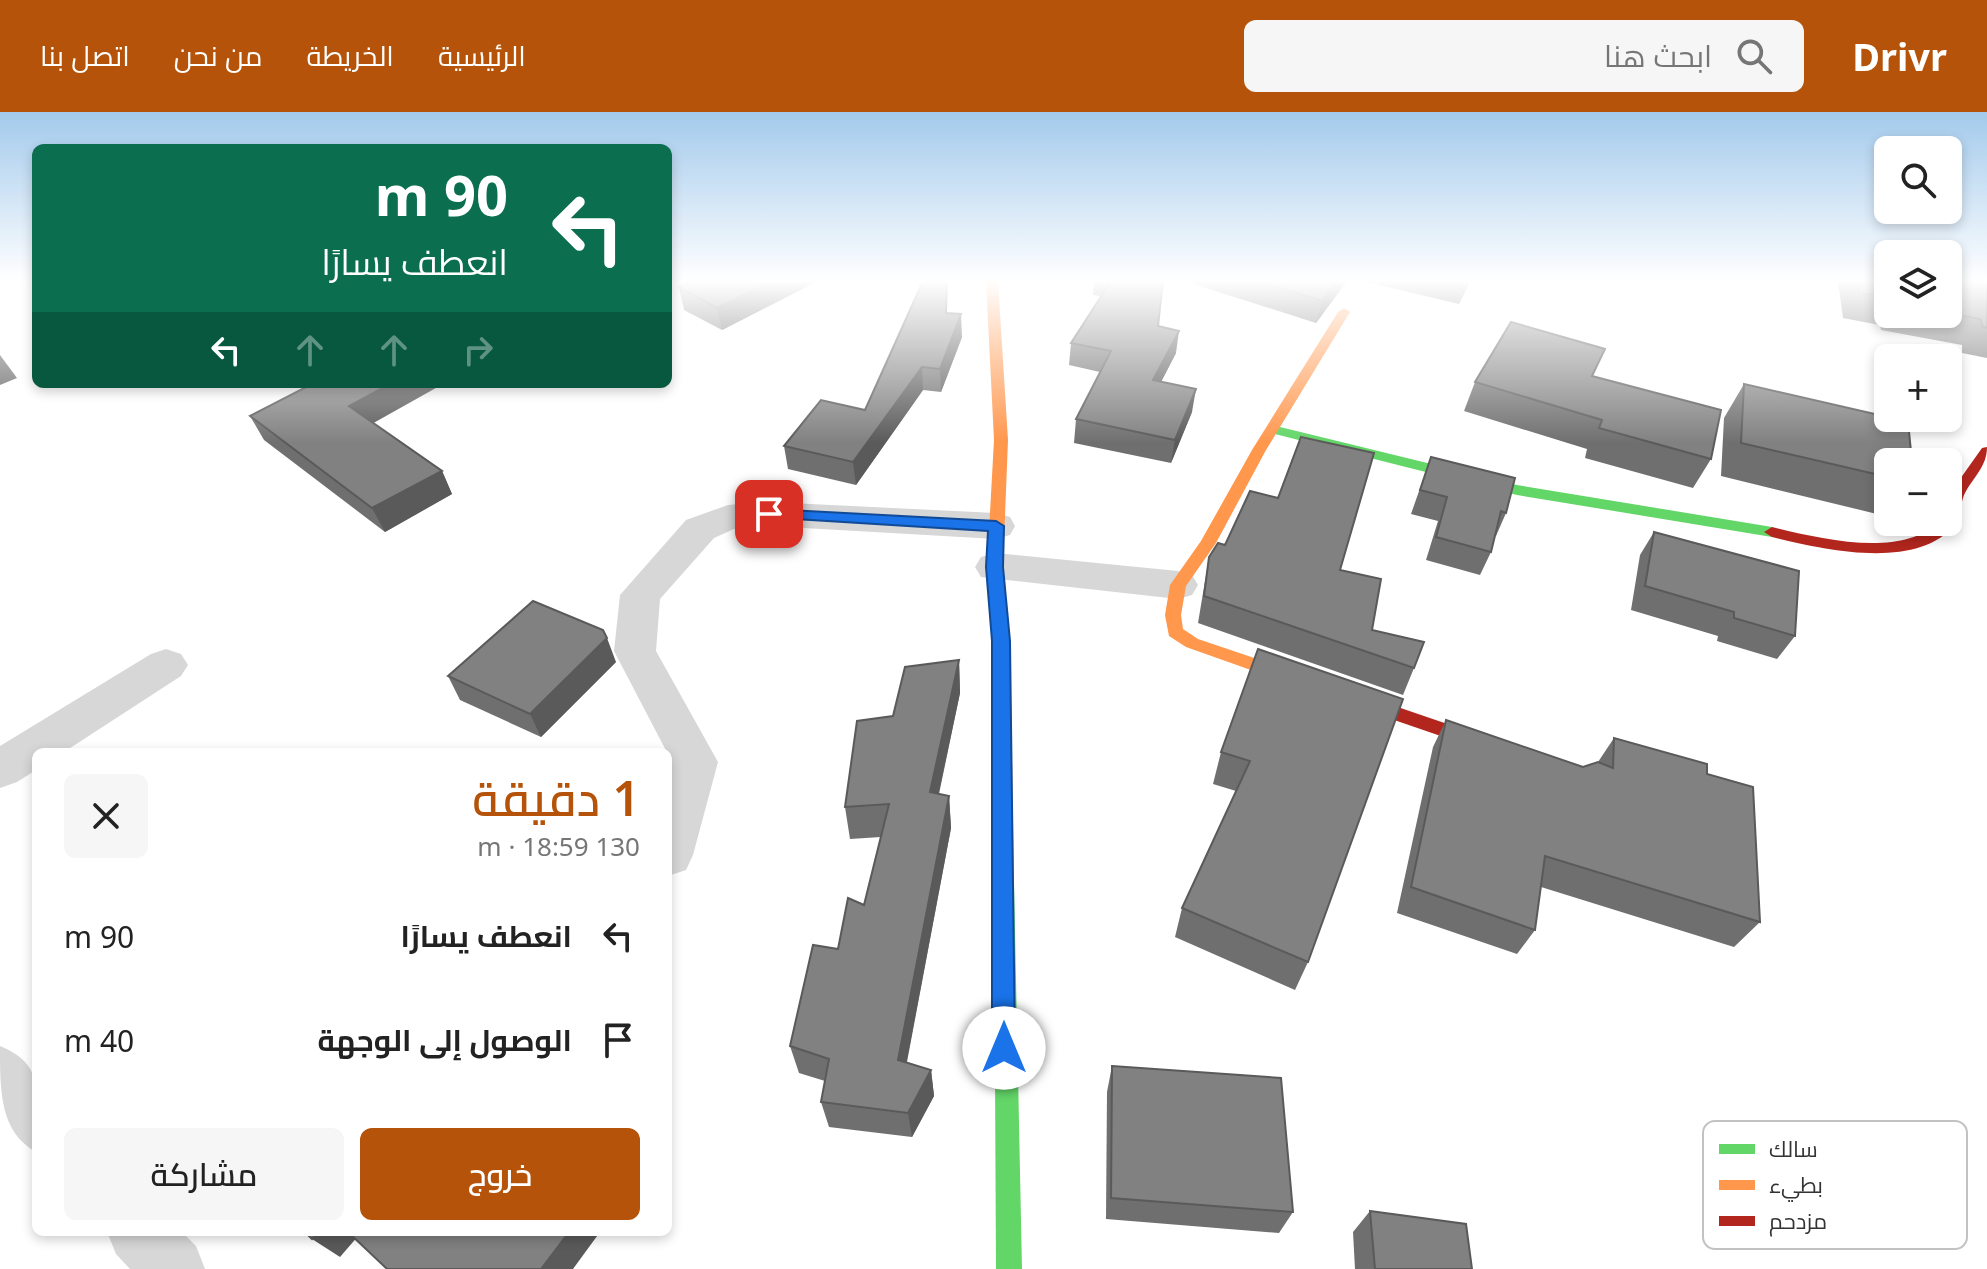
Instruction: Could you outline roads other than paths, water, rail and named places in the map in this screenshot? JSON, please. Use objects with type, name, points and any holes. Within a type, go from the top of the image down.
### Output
[{"type":"main road","points":[[995,335],[1001,440],[995,567],[1001,641],[1009,1269]]},
{"type":"main road","points":[[1330,335],[1208,543],[1178,585],[1173,615],[1175,632],[1192,643],[1521,756]]},
{"type":"main road","points":[[1272,429],[1517,490],[1764,530],[1816,543],[1880,548],[1930,539],[1950,520],[1953,503],[1987,451]]},
{"type":"street","points":[[672,841],[695,762],[635,651],[640,595],[700,529],[728,517],[769,514],[996,526]]},
{"type":"street","points":[[995,567],[1178,585]]},
{"type":"street","points":[[34,748],[166,665]]},
{"type":"street","points":[[0,769],[32,749]]},
{"type":"street","points":[[0,1074],[32,1118]]},
{"type":"street","points":[[142,1236],[173,1269]]}]
